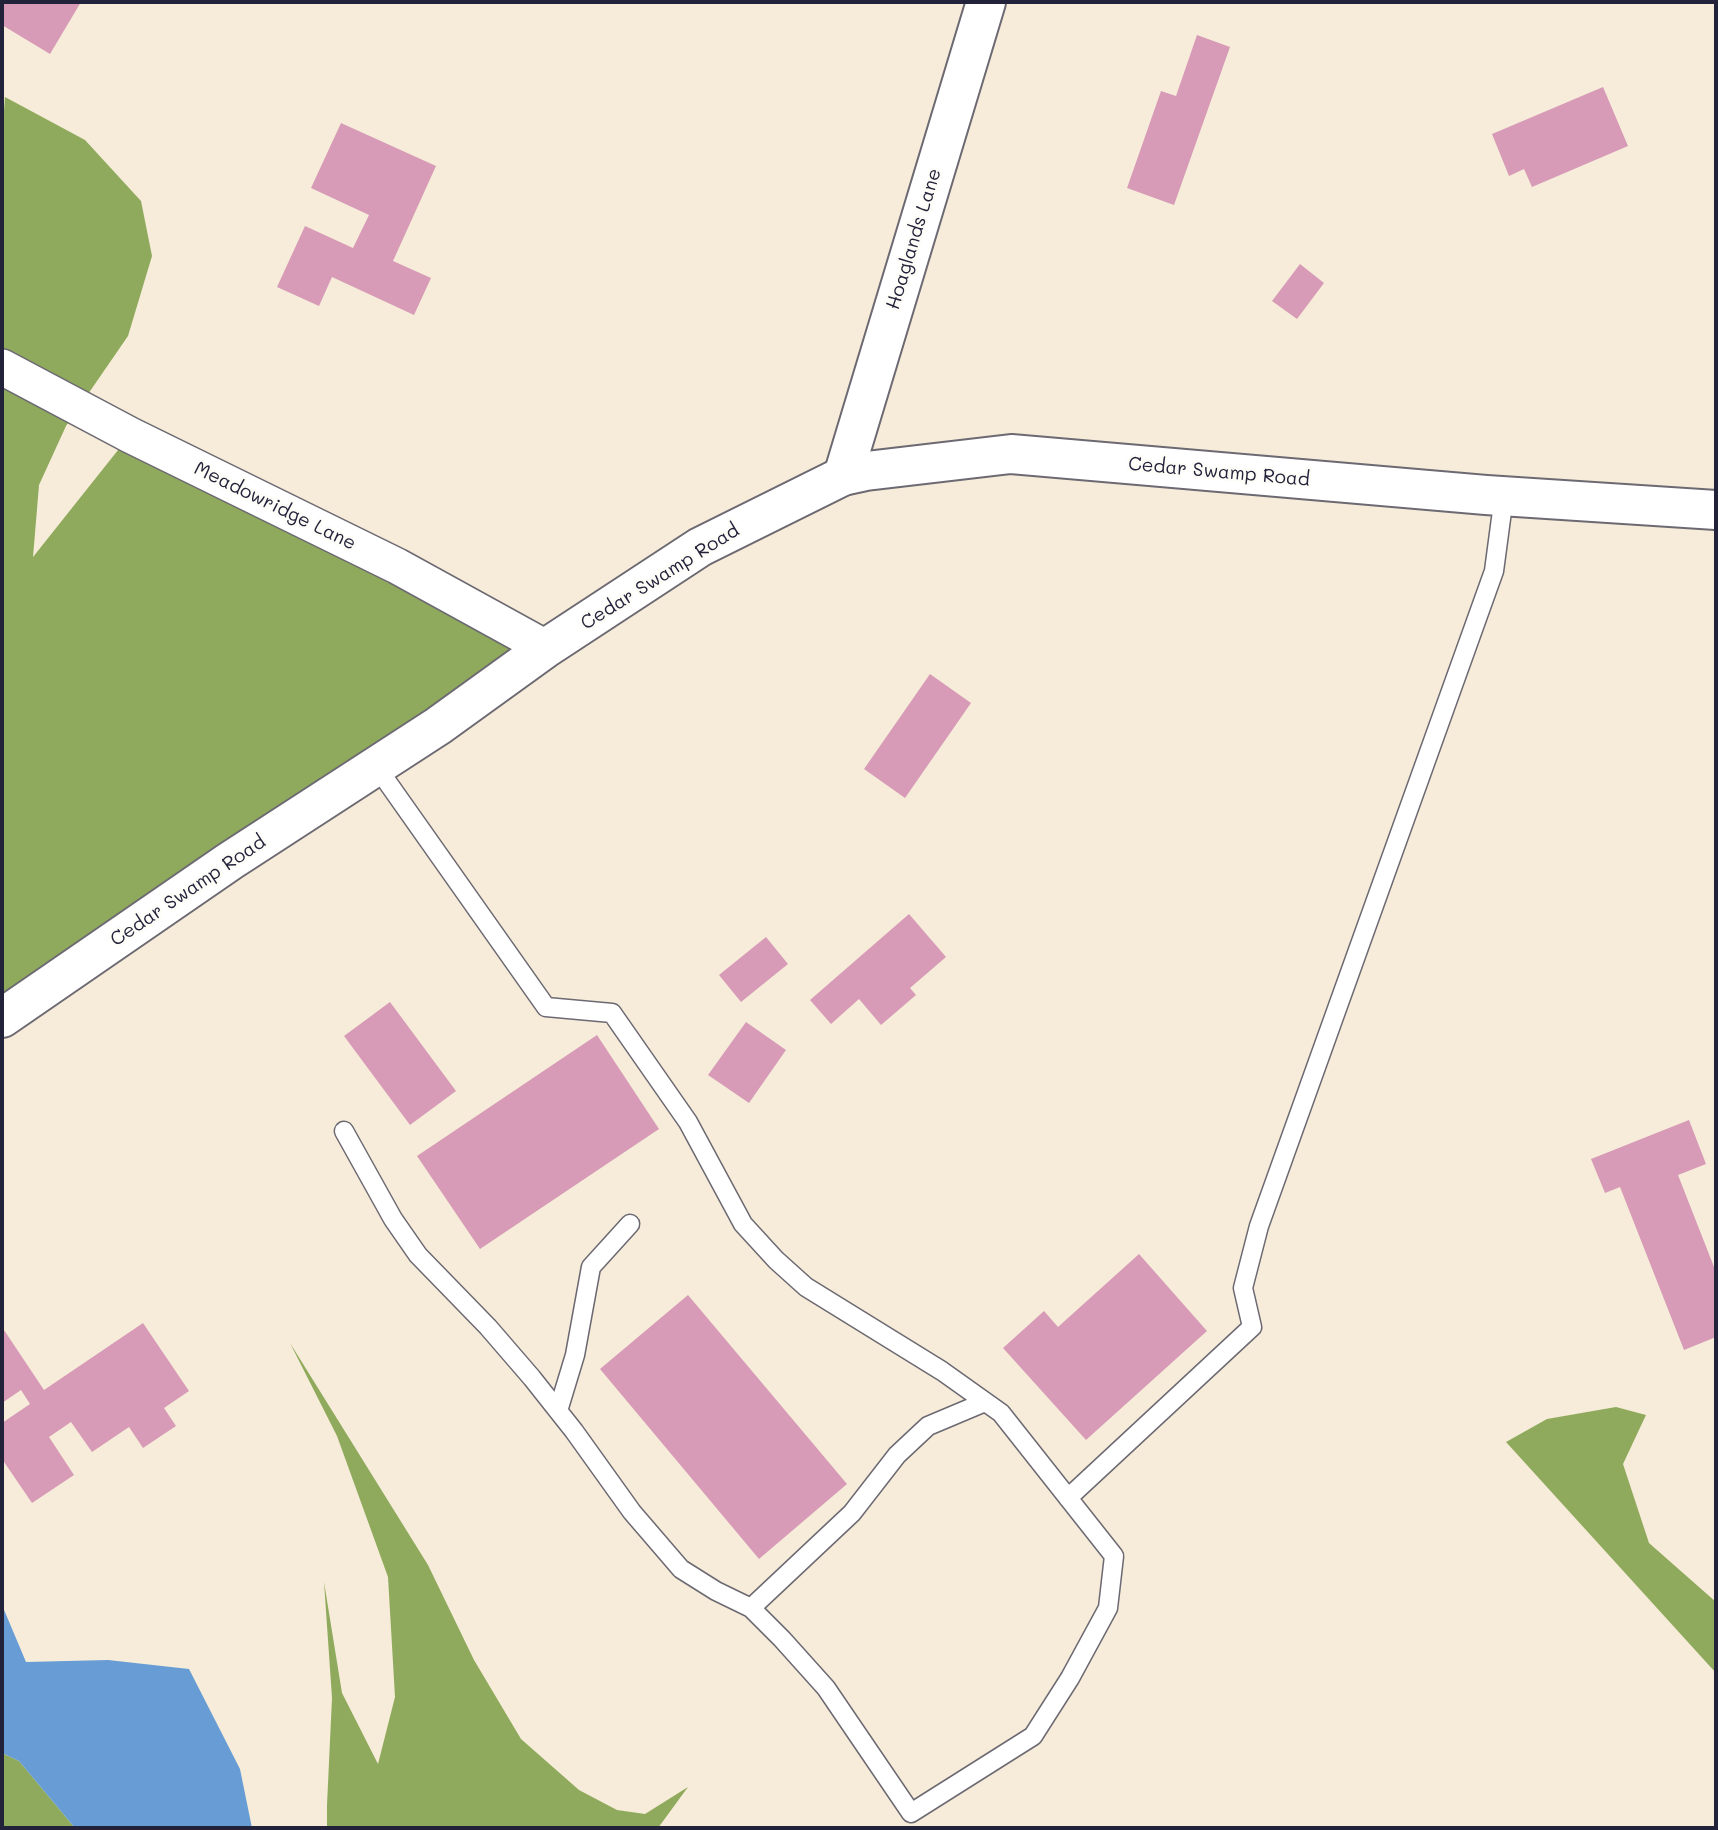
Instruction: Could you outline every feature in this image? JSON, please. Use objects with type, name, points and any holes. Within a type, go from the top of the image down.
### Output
[{"type":"main road","name":"Hoaglands Lane","points":[[843,476],[986,2]]},
{"type":"main road","name":"Cedar Swamp Road","points":[[2,1018],[230,861],[438,726],[546,648],[700,547],[843,476],[1011,454],[1504,496],[1716,510]]},
{"type":"street","name":"Meadowridge Lane","points":[[2,367],[130,435],[397,566],[546,648]]},
{"type":"lane","points":[[1068,1498],[1252,1327],[1243,1288],[1259,1226],[1494,571],[1504,496]]},
{"type":"lane","points":[[344,1131],[393,1219],[418,1255],[488,1327],[532,1378],[632,1513],[681,1569],[716,1591],[751,1608],[782,1639],[826,1688],[912,1813],[1032,1736],[1070,1678],[1108,1608],[1114,1556],[1001,1413],[942,1371],[806,1287],[776,1260],[744,1224],[688,1122],[612,1013],[546,1007],[376,766]]},
{"type":"lane","points":[[558,1411],[575,1355],[591,1267],[630,1224]]},
{"type":"lane","points":[[751,1608],[852,1513],[897,1455],[928,1426],[985,1402]]},
{"type":"green space","points":[[5,97],[85,140],[141,201],[152,256],[128,336],[66,426],[39,485],[33,557],[130,435],[546,648],[2,1018],[2,137]]},
{"type":"green space","points":[[290,1343],[428,1565],[474,1660],[521,1739],[579,1790],[617,1810],[645,1814],[688,1787],[658,1828],[327,1828],[332,1698],[324,1582],[342,1693],[378,1764],[395,1697],[388,1577],[337,1436]]},
{"type":"green space","points":[[1616,1407],[1646,1415],[1623,1464],[1649,1543],[1716,1602],[1716,1673],[1506,1442],[1547,1419]]},
{"type":"green space","points":[[2,1753],[19,1761],[75,1828],[2,1828]]},
{"type":"water","points":[[2,1605],[26,1662],[108,1660],[189,1669],[240,1769],[252,1828],[75,1828],[19,1761],[2,1753]]},
{"type":"building","points":[[2,2],[81,2],[50,54],[2,25]]},
{"type":"building","points":[[1197,35],[1230,47],[1174,205],[1127,188],[1161,91],[1176,96]]},
{"type":"building","points":[[1603,87],[1628,146],[1532,187],[1524,169],[1509,176],[1492,134]]},
{"type":"building","points":[[341,123],[436,166],[393,261],[431,278],[414,315],[332,277],[319,306],[277,287],[305,226],[353,248],[369,215],[311,188]]},
{"type":"building","points":[[1300,264],[1324,283],[1297,319],[1272,301]]},
{"type":"building","points":[[930,674],[971,703],[905,798],[864,769]]},
{"type":"building","points":[[909,914],[946,957],[910,988],[916,995],[881,1025],[859,999],[831,1024],[810,1000]]},
{"type":"building","points":[[766,937],[788,964],[741,1002],[719,975]]},
{"type":"building","points":[[390,1002],[456,1091],[410,1125],[344,1036]]},
{"type":"building","points":[[746,1022],[786,1050],[749,1103],[708,1075]]},
{"type":"building","points":[[597,1035],[659,1129],[480,1249],[417,1156]]},
{"type":"building","points":[[1689,1120],[1706,1164],[1678,1175],[1716,1272],[1716,1337],[1684,1350],[1620,1187],[1605,1193],[1591,1159]]},
{"type":"building","points":[[1139,1254],[1207,1331],[1086,1440],[1003,1348],[1044,1311],[1058,1327]]},
{"type":"building","points":[[688,1295],[847,1484],[759,1559],[600,1369]]},
{"type":"building","points":[[143,1323],[189,1391],[164,1408],[176,1426],[143,1448],[129,1427],[92,1452],[71,1422],[49,1437],[74,1475],[32,1503],[2,1459],[2,1423],[30,1404],[21,1390],[2,1403],[2,1327],[44,1390]]}]
